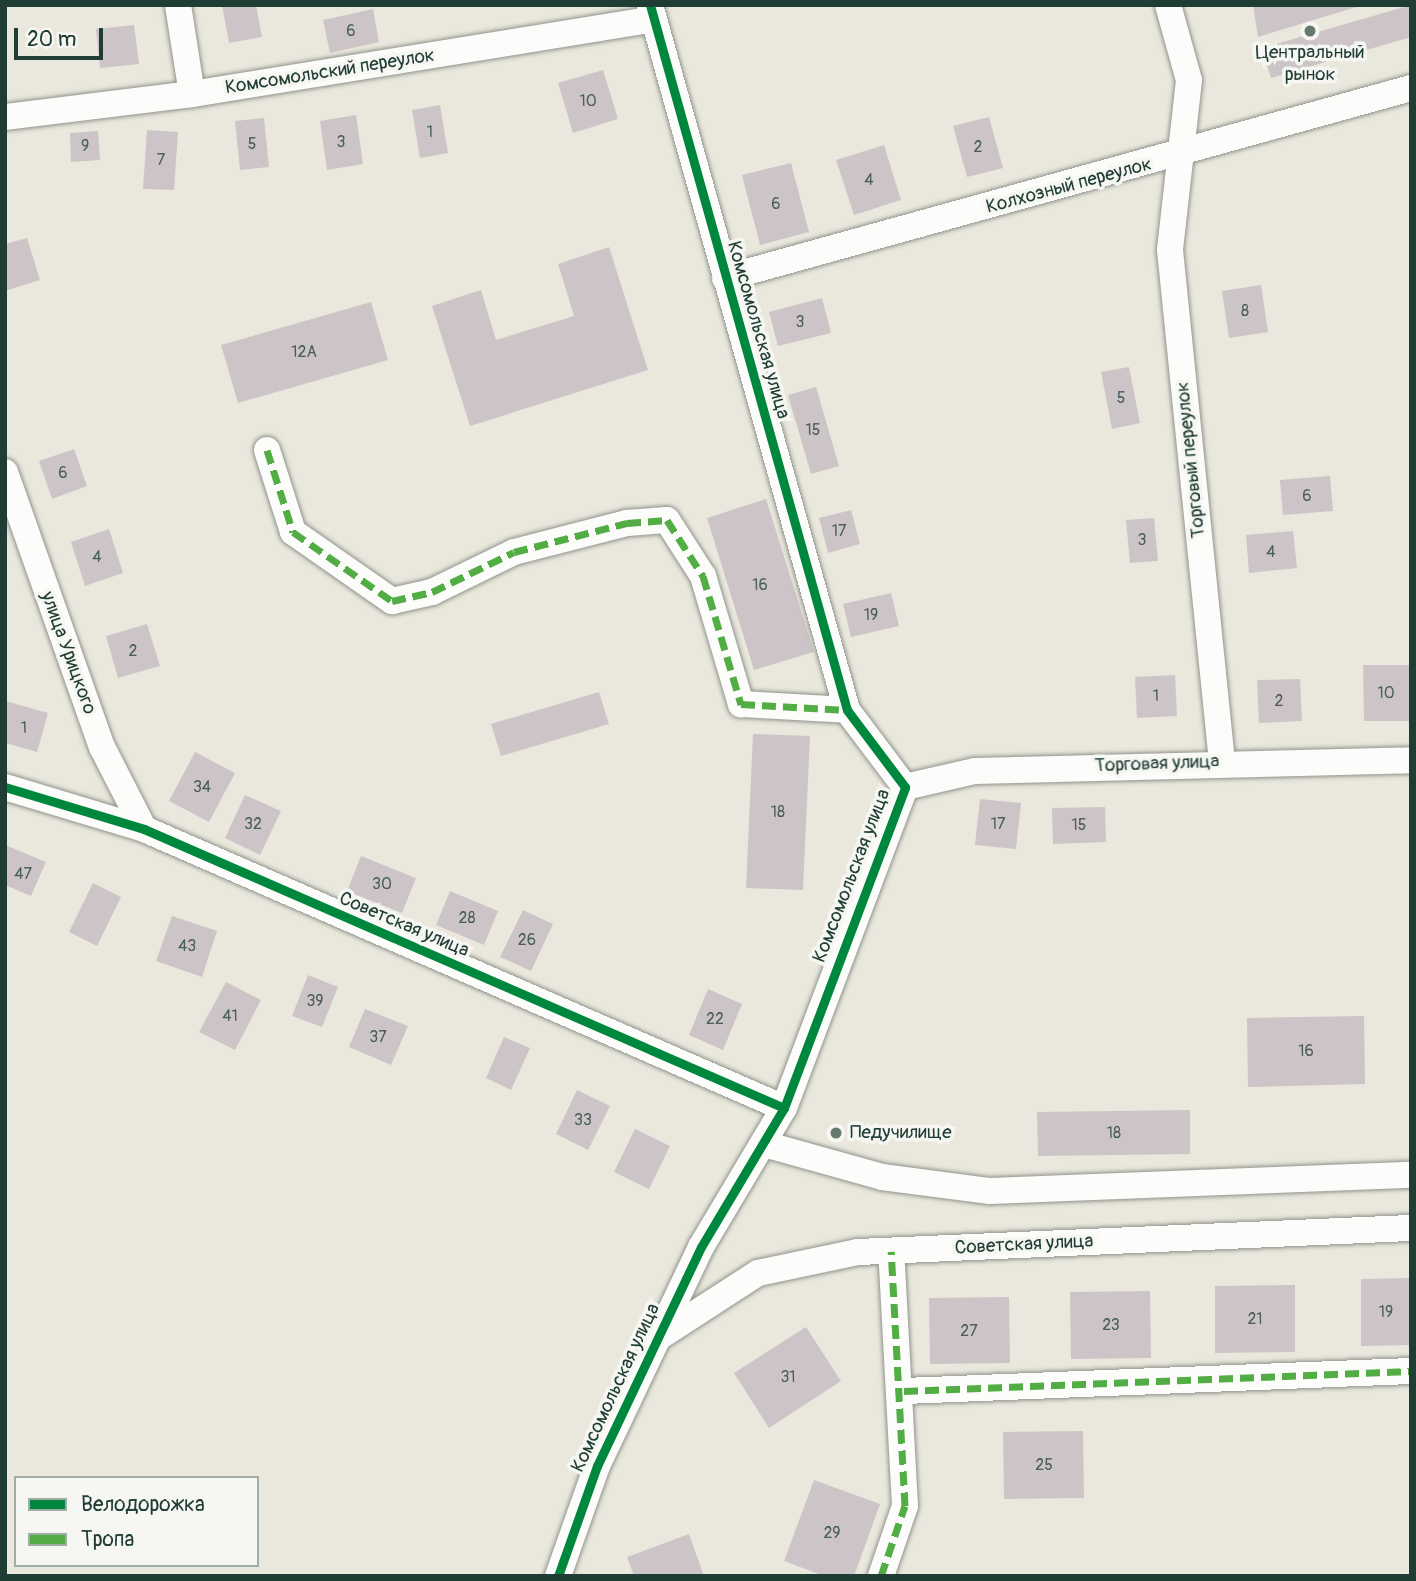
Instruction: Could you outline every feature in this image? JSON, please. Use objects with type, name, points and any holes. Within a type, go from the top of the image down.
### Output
[{"type":"street","points":[[178,5],[192,94]]},
{"type":"street","name":"Торговый переулок","points":[[1168,5],[1189,79],[1170,250],[1222,762]]},
{"type":"street","name":"Комсомольский переулок","points":[[5,117],[192,94],[652,12]]},
{"type":"street","name":"Комсомольская улица","points":[[558,1576],[597,1466],[701,1247],[784,1108],[905,787],[847,710],[652,12]]},
{"type":"street","name":"Колхозный переулок","points":[[725,278],[1179,157],[1411,88]]},
{"type":"street","points":[[267,450],[293,532],[392,601],[432,592],[514,552],[627,523],[667,520],[703,576],[741,704],[847,710]]},
{"type":"street","name":"улица Урицкого","points":[[5,472],[102,747],[144,829]]},
{"type":"street","name":"Торговая улица","points":[[905,787],[975,771],[1222,762],[1411,760]]},
{"type":"street","name":"Советская улица","points":[[5,787],[144,829],[784,1108]]},
{"type":"street","points":[[764,1144],[883,1177],[990,1191],[1411,1175]]},
{"type":"street","name":"Советская улица","points":[[658,1338],[758,1273],[891,1251],[1411,1227]]},
{"type":"street","points":[[881,1576],[905,1506],[904,1391],[891,1251]]},
{"type":"street","points":[[904,1391],[1411,1371]]},
{"type":"building","points":[[222,5],[256,5],[262,37],[229,43]]},
{"type":"building","points":[[1253,5],[1359,5],[1360,6],[1258,37]]},
{"type":"building","points":[[1411,5],[1411,37],[1271,78],[1262,48]]},
{"type":"building","points":[[373,9],[379,42],[330,53],[323,20]]},
{"type":"building","points":[[134,25],[139,64],[100,68],[96,29]]},
{"type":"building","points":[[603,70],[618,119],[573,133],[558,83]]},
{"type":"building","points":[[440,105],[448,153],[420,158],[412,110]]},
{"type":"building","points":[[356,115],[363,164],[327,170],[320,121]]},
{"type":"building","points":[[989,117],[1003,168],[967,177],[953,126]]},
{"type":"building","points":[[264,118],[269,167],[240,170],[235,121]]},
{"type":"building","points":[[147,130],[178,132],[174,190],[143,189]]},
{"type":"building","points":[[98,131],[100,160],[71,162],[70,133]]},
{"type":"building","points":[[884,145],[901,200],[854,215],[836,160]]},
{"type":"building","points":[[791,163],[809,232],[760,245],[742,175]]},
{"type":"building","points":[[27,238],[40,280],[5,291],[5,244]]},
{"type":"building","points":[[609,247],[648,370],[470,426],[432,306],[481,290],[496,340],[574,316],[558,264]]},
{"type":"building","points":[[1261,285],[1268,332],[1229,338],[1222,291]]},
{"type":"building","points":[[822,298],[831,333],[778,346],[769,312]]},
{"type":"building","points":[[371,302],[388,360],[238,403],[221,345]]},
{"type":"building","points":[[1129,367],[1140,423],[1112,429],[1101,372]]},
{"type":"building","points":[[816,387],[839,466],[811,474],[788,395]]},
{"type":"building","points":[[74,449],[87,486],[52,499],[39,461]]},
{"type":"building","points":[[1330,476],[1333,511],[1283,515],[1280,480]]},
{"type":"building","points":[[766,499],[814,652],[754,670],[707,518]]},
{"type":"building","points":[[851,510],[860,544],[828,553],[819,518]]},
{"type":"building","points":[[1154,518],[1158,561],[1130,563],[1126,520]]},
{"type":"building","points":[[109,529],[123,573],[85,586],[71,542]]},
{"type":"building","points":[[1293,531],[1297,568],[1249,573],[1246,535]]},
{"type":"building","points":[[891,593],[899,626],[851,637],[843,604]]},
{"type":"building","points":[[147,624],[160,666],[118,678],[106,636]]},
{"type":"building","points":[[1363,665],[1409,665],[1409,721],[1364,721]]},
{"type":"building","points":[[1175,675],[1177,716],[1137,718],[1135,677]]},
{"type":"building","points":[[1300,679],[1302,721],[1259,723],[1257,680]]},
{"type":"building","points":[[599,692],[609,724],[501,756],[491,724]]},
{"type":"building","points":[[5,701],[48,713],[37,752],[5,743]]},
{"type":"building","points":[[753,734],[810,736],[803,890],[746,888]]},
{"type":"building","points":[[195,752],[235,773],[209,822],[169,801]]},
{"type":"building","points":[[245,795],[281,811],[260,855],[225,838]]},
{"type":"building","points":[[980,799],[1021,803],[1016,849],[975,845]]},
{"type":"building","points":[[1105,807],[1106,842],[1053,844],[1052,808]]},
{"type":"building","points":[[5,845],[46,862],[31,896],[5,885]]},
{"type":"building","points":[[361,856],[416,878],[402,913],[347,891]]},
{"type":"building","points":[[93,883],[121,897],[97,946],[69,932]]},
{"type":"building","points":[[450,891],[498,911],[484,945],[436,925]]},
{"type":"building","points":[[523,910],[553,924],[531,971],[500,957]]},
{"type":"building","points":[[172,916],[217,931],[202,977],[156,961]]},
{"type":"building","points":[[308,975],[338,987],[322,1027],[292,1016]]},
{"type":"building","points":[[226,982],[261,1000],[235,1050],[199,1032]]},
{"type":"building","points":[[708,989],[742,1004],[723,1050],[689,1035]]},
{"type":"building","points":[[365,1009],[408,1026],[391,1065],[349,1047]]},
{"type":"building","points":[[1364,1016],[1365,1084],[1248,1087],[1247,1018]]},
{"type":"building","points":[[504,1037],[530,1048],[511,1090],[486,1078]]},
{"type":"building","points":[[577,1090],[610,1106],[588,1150],[556,1134]]},
{"type":"building","points":[[1190,1110],[1190,1154],[1038,1156],[1037,1112]]},
{"type":"building","points":[[635,1129],[670,1146],[649,1189],[614,1172]]},
{"type":"building","points":[[1411,1278],[1411,1345],[1361,1346],[1361,1279]]},
{"type":"building","points":[[1295,1285],[1295,1352],[1215,1353],[1215,1286]]},
{"type":"building","points":[[1150,1291],[1151,1358],[1071,1359],[1070,1292]]},
{"type":"building","points":[[1009,1297],[1010,1363],[930,1364],[929,1298]]},
{"type":"building","points":[[806,1327],[841,1381],[769,1428],[734,1373]]},
{"type":"building","points":[[1083,1431],[1084,1498],[1004,1499],[1003,1432]]},
{"type":"building","points":[[814,1480],[880,1504],[854,1576],[824,1576],[784,1561]]},
{"type":"building","points":[[689,1534],[704,1576],[634,1576],[627,1557]]},
{"type":"marked path","points":[[267,450],[293,532],[392,601],[432,592],[514,552],[627,523],[667,520],[703,576],[741,704],[847,710]]},
{"type":"marked path","points":[[881,1576],[905,1506],[891,1251]]},
{"type":"marked path","points":[[904,1391],[1411,1371]]},
{"type":"cycle path","points":[[558,1576],[597,1466],[701,1247],[784,1108],[905,787],[847,710],[650,5]]},
{"type":"cycle path","points":[[5,787],[144,829],[784,1108]]},
{"type":"place","name":"Центральный рынок","points":[[1310,31]]},
{"type":"place","name":"Педучилище","points":[[836,1133]]}]
